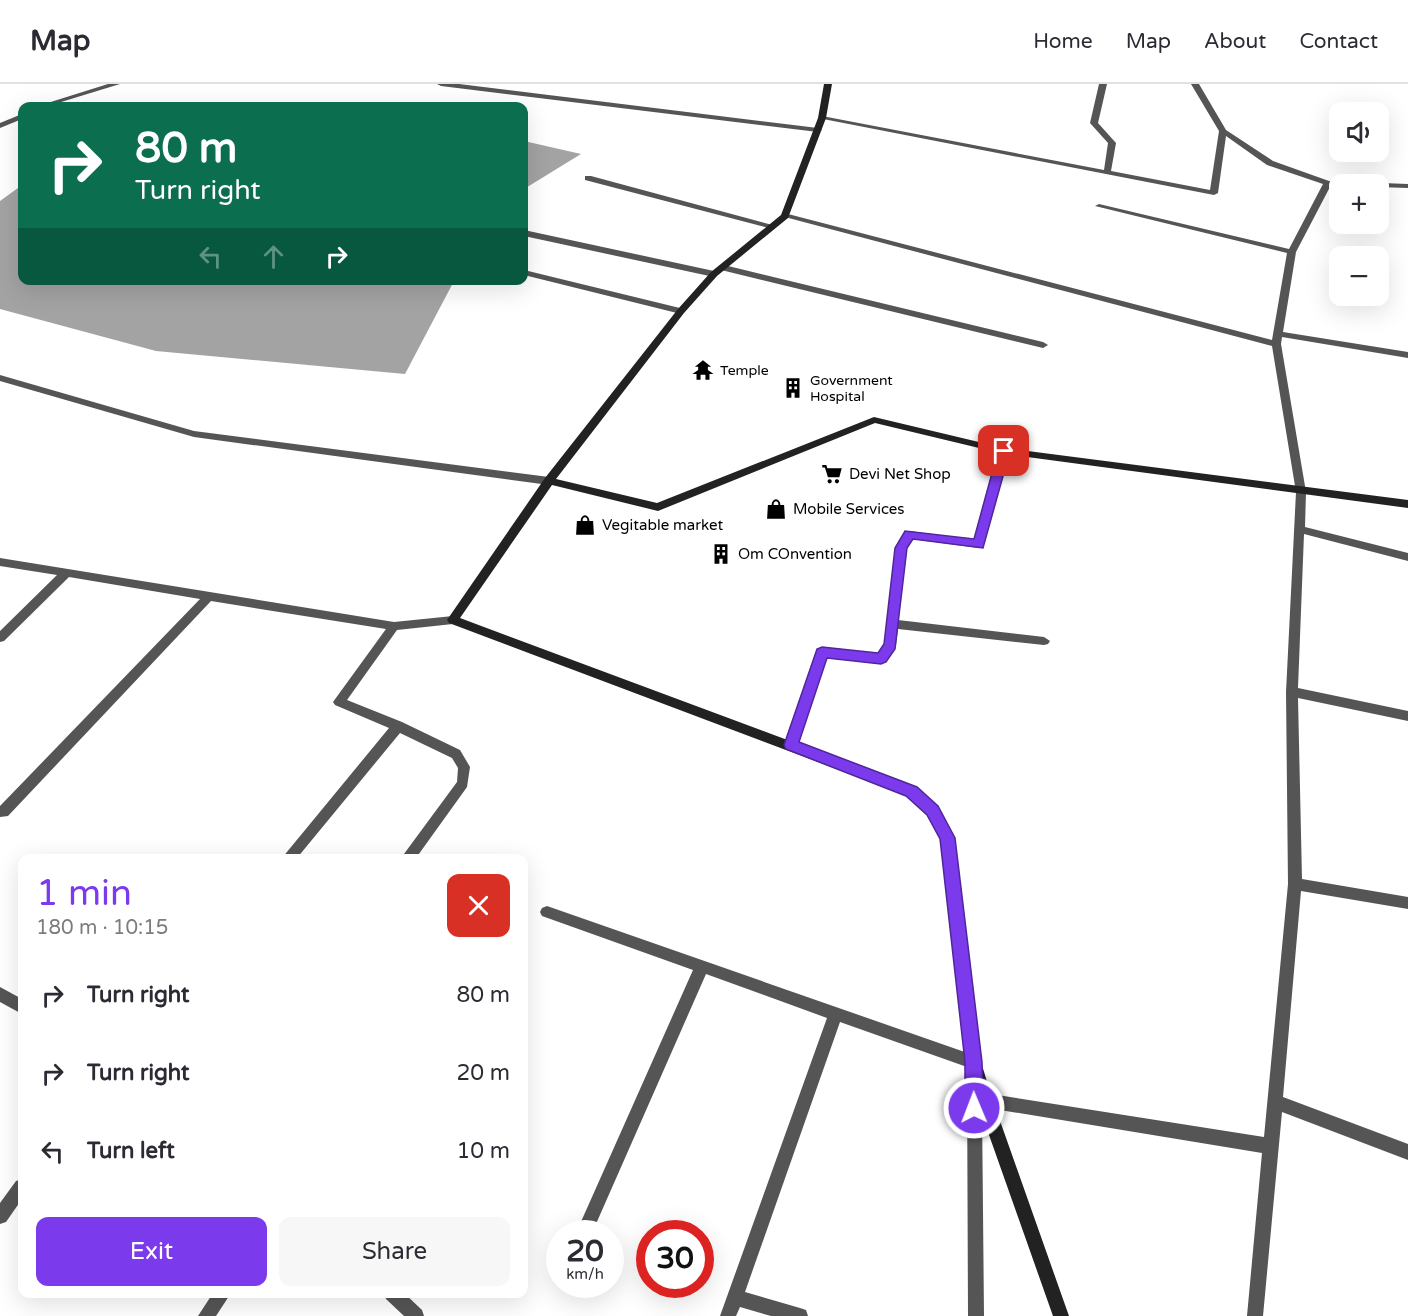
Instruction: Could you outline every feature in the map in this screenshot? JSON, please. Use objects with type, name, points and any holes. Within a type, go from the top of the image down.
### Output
[{"type":"street","points":[[55,102],[116,84]]},
{"type":"street","points":[[441,84],[818,130]]},
{"type":"street","points":[[453,620],[549,481],[681,311],[714,274],[785,216],[822,118],[824,84]]},
{"type":"street","points":[[1103,84],[1094,123],[1112,143],[1107,172]]},
{"type":"street","points":[[1195,84],[1223,131],[1270,164],[1328,183],[1408,186]]},
{"type":"street","points":[[0,126],[18,118]]},
{"type":"street","points":[[822,118],[1214,193],[1223,131]]},
{"type":"street","points":[[588,178],[772,226]]},
{"type":"street","points":[[1255,1316],[1295,884],[1292,692],[1301,492],[1277,339],[1292,252],[1328,183]]},
{"type":"street","points":[[1099,206],[1292,252]]},
{"type":"street","points":[[785,216],[1277,339],[1408,355]]},
{"type":"street","points":[[528,234],[714,274]]},
{"type":"street","points":[[724,268],[1044,345]]},
{"type":"street","points":[[528,274],[681,311]]},
{"type":"street","points":[[0,378],[194,434],[549,481],[658,507],[874,420],[1004,451],[1301,492],[1408,504]]},
{"type":"street","points":[[791,745],[822,653],[881,659],[890,645],[901,548],[909,535],[979,544],[1004,451]]},
{"type":"street","points":[[1299,529],[1408,557]]},
{"type":"street","points":[[0,562],[394,626],[453,620],[912,792],[932,811],[947,838],[974,1062],[976,1316]]},
{"type":"street","points":[[0,638],[66,573]]},
{"type":"street","points":[[3,812],[209,596]]},
{"type":"street","points":[[892,624],[1044,642]]},
{"type":"street","points":[[394,626],[339,702],[398,726],[456,754],[464,766],[463,783],[411,854]]},
{"type":"street","points":[[1292,692],[1408,716]]},
{"type":"street","points":[[292,854],[398,726]]},
{"type":"street","points":[[1295,884],[1408,903]]},
{"type":"street","points":[[547,912],[974,1062]]},
{"type":"street","points":[[590,1220],[702,967]]},
{"type":"street","points":[[0,994],[18,1004]]},
{"type":"street","points":[[728,1316],[836,1014]]},
{"type":"street","points":[[974,1062],[985,1101],[1061,1316]]},
{"type":"street","points":[[985,1101],[1270,1146]]},
{"type":"street","points":[[1275,1102],[1408,1152]]},
{"type":"street","points":[[0,1216],[18,1192]]},
{"type":"street","points":[[735,1297],[800,1316]]},
{"type":"street","points":[[206,1316],[219,1298]]},
{"type":"street","points":[[397,1298],[416,1316]]},
{"type":"shaded area","points":[[528,142],[581,154],[528,187]]},
{"type":"shaded area","points":[[18,188],[18,285],[452,285],[405,374],[156,351],[0,309],[0,201]]},
{"type":"place","name":"Temple","points":[[703,370]]},
{"type":"place","name":"Government Hospital","points":[[793,388]]},
{"type":"place","name":"Devi Net Shop","points":[[832,474]]},
{"type":"place","name":"Mobile Services","points":[[776,509]]},
{"type":"place","name":"Vegitable market","points":[[585,525]]},
{"type":"place","name":"Om COnvention","points":[[721,554]]},
{"type":"route","points":[[974,1108],[974,1062],[947,838],[932,811],[912,792],[791,745],[822,653],[881,659],[890,645],[901,548],[909,535],[979,544],[1004,451]]}]
